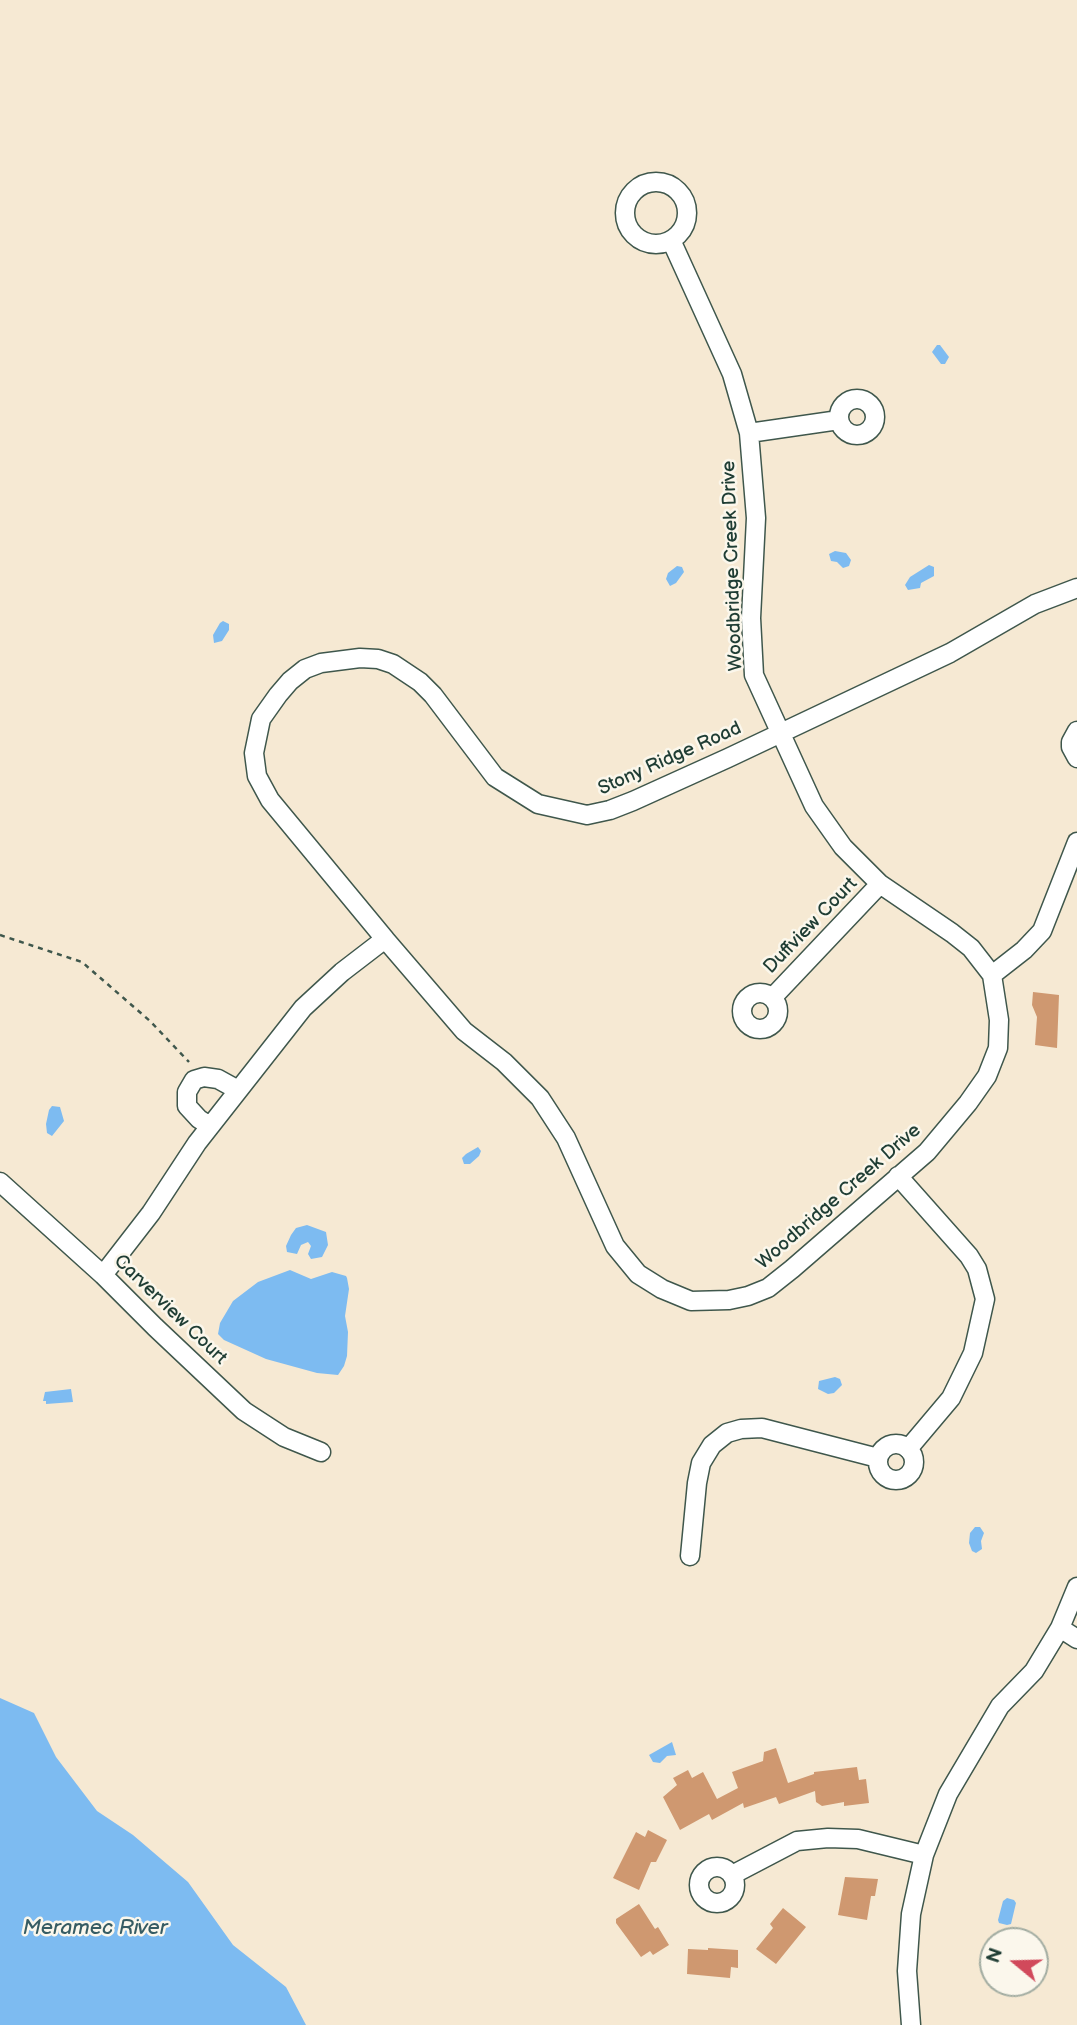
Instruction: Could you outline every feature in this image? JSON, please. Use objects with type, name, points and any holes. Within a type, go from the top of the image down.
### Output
[{"type":"street","name":"Woodbridge Creek Drive","points":[[385,939],[464,1031],[504,1062],[540,1098],[566,1138],[615,1246],[638,1274],[662,1289],[691,1301],[729,1300],[768,1288],[927,1152],[968,1104],[987,1076],[998,1048],[999,1020],[992,975],[971,948],[880,884],[843,847],[814,806],[754,675],[751,618],[756,517],[749,433],[732,374],[671,240]]},
{"type":"street","points":[[749,433],[839,420]]},
{"type":"street","name":"Stony Ridge Road","points":[[385,939],[270,800],[257,776],[254,753],[261,719],[284,688],[305,669],[321,663],[360,657],[393,664],[420,682],[433,695],[495,778],[538,804],[587,815],[610,810],[780,732],[950,653],[1035,604],[1077,588]]},
{"type":"street","points":[[1077,731],[1071,742],[1077,758]]},
{"type":"street","points":[[992,975],[1024,950],[1042,931],[1077,842]]},
{"type":"street","name":"Duffview Court","points":[[773,997],[880,884]]},
{"type":"street","points":[[103,1275],[145,1222],[210,1126],[303,1008],[342,972],[385,939]]},
{"type":"street","points":[[210,1126],[187,1106],[187,1092],[194,1080],[204,1077],[218,1079],[238,1090]]},
{"type":"street","points":[[898,1176],[969,1256],[982,1283],[985,1299],[973,1353],[950,1398],[908,1449]]},
{"type":"street","name":"Carverview Court","points":[[0,1182],[103,1275],[244,1411],[284,1437],[321,1452]]},
{"type":"street","points":[[690,1556],[696,1483],[701,1463],[712,1445],[727,1433],[762,1428],[878,1458]]},
{"type":"street","points":[[894,1444],[908,1449],[913,1455],[914,1468],[901,1480],[894,1481],[883,1476],[878,1458],[883,1449],[894,1444]]},
{"type":"street","points":[[911,2025],[907,1971],[911,1914],[924,1855],[948,1794],[1000,1706],[1034,1671],[1060,1628],[1077,1587]]},
{"type":"street","points":[[1060,1628],[1077,1639]]},
{"type":"street","points":[[732,1875],[797,1841],[858,1839],[924,1855]]},
{"type":"path","points":[[0,935],[82,962],[150,1021],[204,1077]]},
{"type":"water","points":[[940,345],[949,357],[945,364],[941,364],[932,352]]},
{"type":"water","points":[[835,551],[846,553],[851,560],[849,566],[843,568],[837,562],[831,561],[829,554]]},
{"type":"water","points":[[929,565],[934,567],[934,576],[921,583],[920,588],[908,590],[905,585],[910,577]]},
{"type":"water","points":[[677,566],[682,567],[684,572],[676,583],[670,586],[666,579],[668,573]]},
{"type":"water","points":[[223,621],[229,624],[229,630],[222,641],[214,643],[213,635]]},
{"type":"water","points":[[52,1106],[60,1107],[64,1121],[52,1136],[47,1133],[46,1124]]},
{"type":"water","points":[[478,1147],[481,1151],[479,1156],[470,1164],[464,1164],[462,1158]]},
{"type":"water","points":[[307,1225],[326,1232],[328,1245],[322,1257],[311,1259],[308,1254],[311,1246],[308,1242],[301,1245],[297,1254],[287,1252],[286,1246],[296,1228]]},
{"type":"water","points":[[290,1270],[311,1279],[332,1272],[347,1278],[347,1356],[338,1375],[317,1373],[266,1359],[224,1340],[218,1334],[220,1323],[233,1301],[258,1282]]},
{"type":"water","points":[[835,1377],[840,1379],[842,1385],[834,1393],[828,1394],[818,1389],[819,1381]]},
{"type":"water","points":[[71,1389],[73,1402],[46,1404],[46,1401],[43,1401],[45,1392]]},
{"type":"water","points":[[975,1527],[980,1527],[984,1533],[982,1549],[976,1553],[972,1551],[969,1543],[970,1533]]},
{"type":"water","name":"Meramec River","points":[[0,1698],[34,1713],[56,1757],[97,1811],[133,1835],[188,1882],[233,1945],[286,1987],[306,2025],[0,2025]]},
{"type":"water","points":[[672,1742],[676,1755],[667,1756],[660,1763],[653,1762],[649,1755]]},
{"type":"water","points":[[1007,1898],[1016,1903],[1011,1924],[1007,1925],[999,1923],[998,1920],[1003,1901]]},
{"type":"building","points":[[1033,992],[1059,995],[1057,1048],[1035,1045],[1037,1017],[1032,1005]]},
{"type":"building","points":[[776,1748],[788,1783],[814,1772],[857,1767],[859,1780],[866,1779],[869,1803],[844,1806],[844,1802],[822,1806],[816,1802],[815,1791],[779,1804],[776,1797],[744,1808],[743,1803],[712,1820],[709,1814],[680,1830],[663,1797],[677,1785],[673,1778],[688,1770],[692,1778],[703,1772],[717,1799],[738,1788],[732,1772],[763,1761],[764,1752]]},
{"type":"building","points":[[648,1830],[667,1840],[656,1862],[651,1862],[639,1890],[613,1878],[636,1832],[645,1837]]},
{"type":"building","points":[[845,1877],[878,1879],[875,1896],[871,1896],[867,1920],[838,1915]]},
{"type":"building","points":[[639,1904],[669,1945],[653,1955],[650,1951],[641,1957],[616,1923],[616,1919]]},
{"type":"building","points":[[783,1908],[806,1927],[776,1964],[756,1949],[773,1928],[770,1924]]},
{"type":"building","points":[[688,1949],[738,1950],[738,1968],[731,1967],[730,1978],[687,1974]]}]
